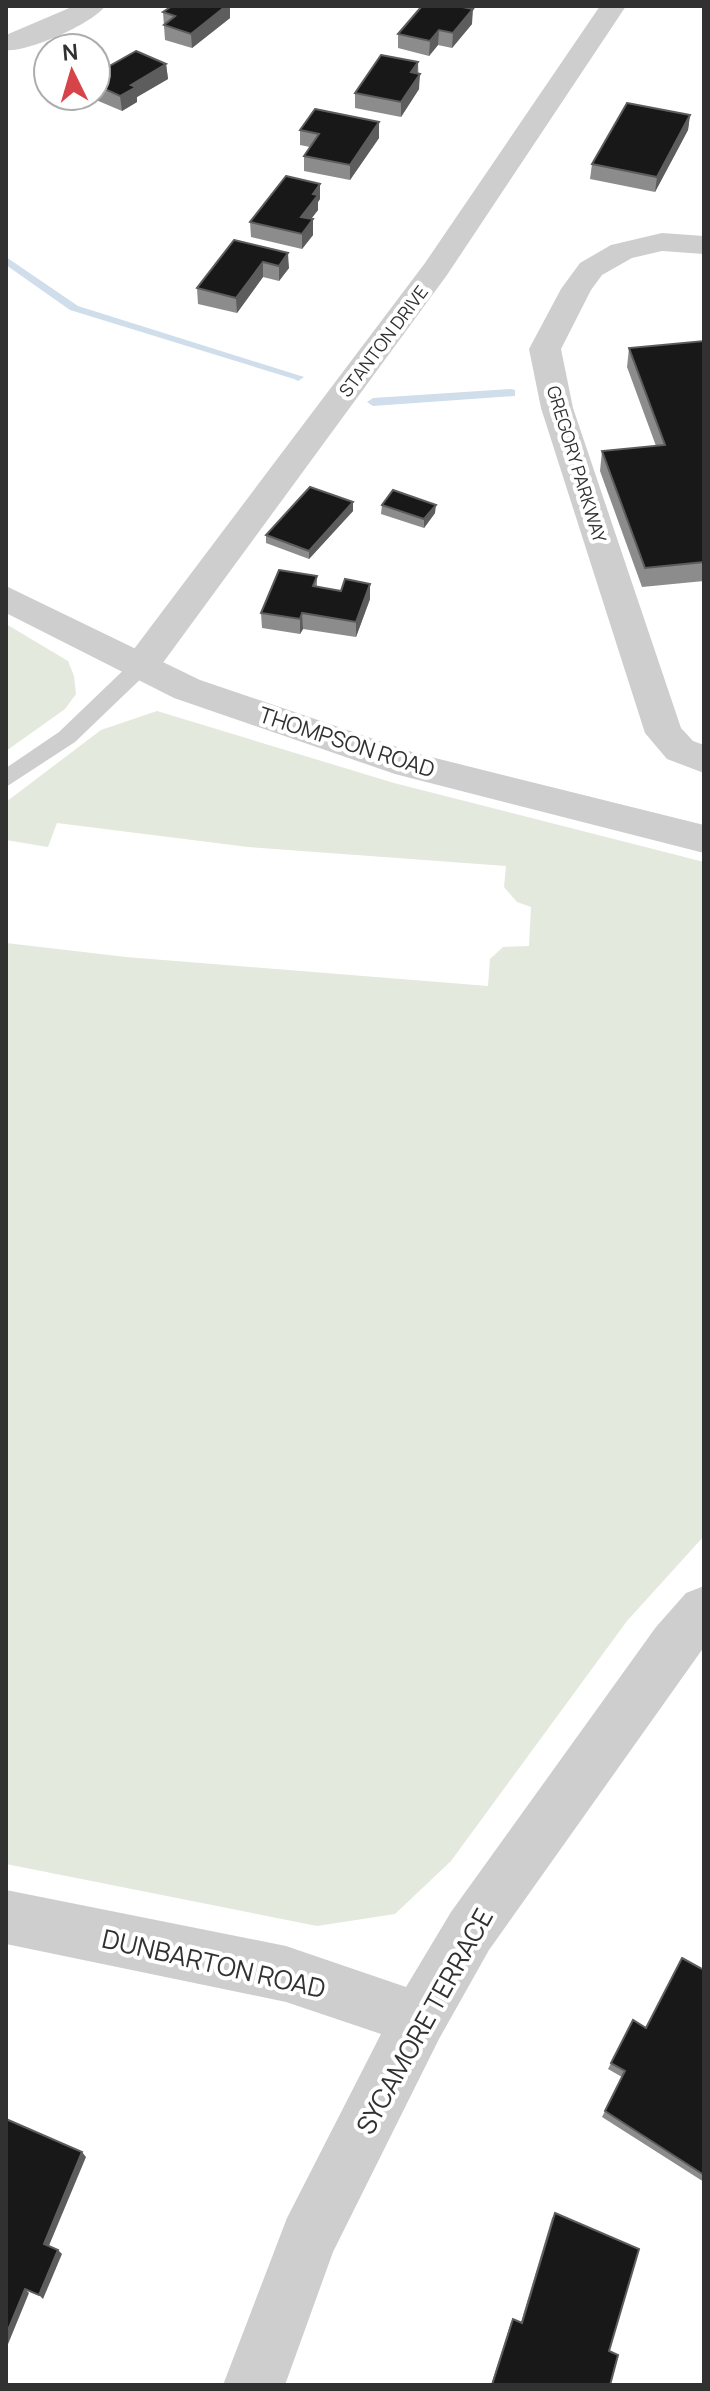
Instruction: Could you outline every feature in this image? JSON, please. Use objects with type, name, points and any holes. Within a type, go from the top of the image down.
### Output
[{"type":"street","points":[[11,43],[74,18],[92,6]]},
{"type":"street","name":"STANTON DRIVE","points":[[141,666],[436,269],[613,6]]},
{"type":"street","name":"GREGORY PARKWAY","points":[[704,245],[662,242],[622,251],[591,269],[576,289],[545,349],[557,408],[664,733],[680,750],[704,760]]},
{"type":"street","name":"THOMPSON ROAD","points":[[6,598],[187,689],[408,765],[704,839]]},
{"type":"street","name":"SYCAMORE TERRACE","points":[[254,2385],[308,2239],[419,2019],[470,1931],[674,1644],[704,1610]]},
{"type":"street","name":"DUNBARTON ROAD","points":[[6,1917],[286,1974],[419,2019]]},
{"type":"lane","points":[[6,779],[67,737],[141,666]]},
{"type":"shaded area","points":[[6,624],[68,661],[76,694],[65,709],[6,751]]},
{"type":"shaded area","points":[[157,711],[394,783],[704,862],[704,1536],[627,1621],[451,1861],[395,1914],[317,1926],[6,1864],[6,943],[126,957],[488,986],[490,959],[503,947],[529,946],[531,907],[517,902],[504,887],[506,866],[248,847],[57,823],[48,847],[6,840],[6,802],[101,730]]},
{"type":"building","points":[[172,6],[226,6],[191,34],[164,25],[175,16],[163,12]]},
{"type":"building","points":[[422,6],[473,9],[453,33],[439,30],[430,41],[398,34]]},
{"type":"building","points":[[136,51],[166,64],[131,85],[136,87],[120,96],[112,92],[112,65]]},
{"type":"building","points":[[381,55],[418,62],[411,72],[420,74],[401,102],[355,93]]},
{"type":"building","points":[[627,103],[690,115],[657,177],[592,164]]},
{"type":"building","points":[[315,109],[379,122],[350,165],[304,156],[319,134],[300,130]]},
{"type":"building","points":[[286,176],[320,184],[313,194],[318,195],[301,217],[313,219],[302,234],[250,222]]},
{"type":"building","points":[[234,240],[288,253],[279,266],[263,262],[236,298],[197,288]]},
{"type":"building","points":[[704,341],[704,562],[645,568],[602,451],[665,445],[629,348]]},
{"type":"building","points":[[310,487],[353,502],[309,551],[266,535]]},
{"type":"building","points":[[393,490],[436,505],[424,519],[382,505]]},
{"type":"building","points":[[279,570],[317,576],[313,586],[341,591],[345,579],[370,584],[356,622],[302,613],[300,619],[261,613]]},
{"type":"building","points":[[682,1958],[704,1970],[704,2175],[605,2111],[625,2071],[611,2063],[633,2020],[646,2028]]},
{"type":"building","points":[[6,2119],[82,2152],[44,2244],[58,2250],[39,2295],[25,2289],[6,2335]]},
{"type":"building","points":[[555,2213],[639,2249],[609,2351],[618,2355],[610,2385],[492,2385],[513,2319],[522,2323]]},
{"type":"waterway","points":[[6,260],[74,308],[298,377]]},
{"type":"waterway","points":[[373,402],[511,393]]}]
